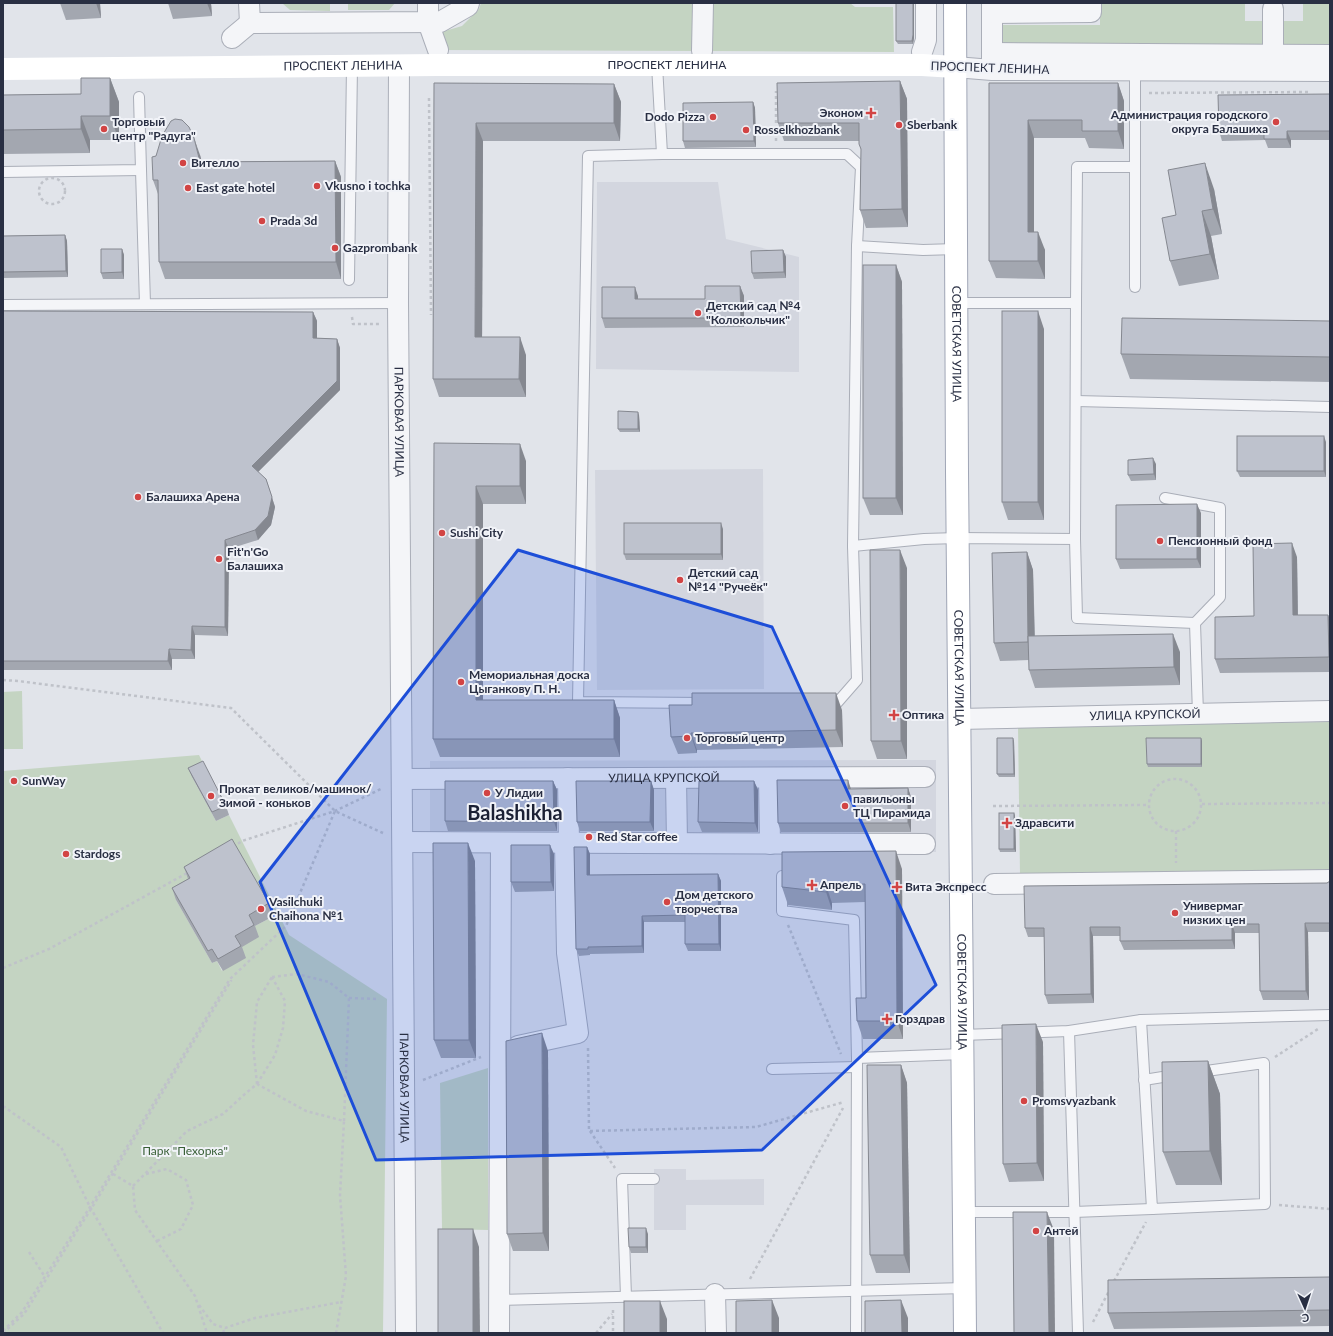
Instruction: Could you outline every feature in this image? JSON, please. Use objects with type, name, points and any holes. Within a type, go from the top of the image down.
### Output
[{"type":"main road","name":"СОВЕТСКАЯ УЛИЦА","points":[[955,3],[959,719],[965,1333]]},
{"type":"main road","name":"ПРОСПЕКТ ЛЕНИНА","points":[[3,69],[658,65],[922,65],[955,67]]},
{"type":"street","points":[[249,3],[250,23]]},
{"type":"street","points":[[232,38],[250,23],[428,12],[440,22],[468,6],[469,3]]},
{"type":"street","points":[[702,51],[703,3]]},
{"type":"street","points":[[922,52],[926,40],[926,3]]},
{"type":"street","points":[[1091,3],[1091,12],[1043,8],[992,8],[989,50],[1330,55]]},
{"type":"street","points":[[1273,54],[1274,5]]},
{"type":"street","points":[[428,12],[438,50]]},
{"type":"street","name":"ПАРКОВАЯ УЛИЦА","points":[[399,66],[398,324],[406,1333]]},
{"type":"street","name":"ПРОСПЕКТ ЛЕНИНА","points":[[955,67],[992,70],[1330,71]]},
{"type":"street","name":"УЛИЦА КРУПСКОЙ","points":[[959,719],[1330,711]]},
{"type":"street","name":"УЛИЦА КРУПСКОЙ","points":[[402,778],[925,778]]},
{"type":"street","points":[[500,1050],[578,1033],[567,953],[568,778]]},
{"type":"street","points":[[676,778],[677,843]]},
{"type":"street","points":[[769,778],[778,846]]},
{"type":"street","points":[[402,842],[501,851],[567,843],[677,843],[778,846],[925,844]]},
{"type":"street","points":[[499,1333],[501,851]]},
{"type":"street","points":[[994,884],[1330,880]]},
{"type":"street","points":[[715,1294],[716,1333]]},
{"type":"lane","points":[[658,65],[662,154]]},
{"type":"lane","points":[[349,280],[352,66]]},
{"type":"lane","points":[[1135,70],[1135,287]]},
{"type":"lane","points":[[139,97],[145,304]]},
{"type":"lane","points":[[718,703],[578,702],[588,156],[662,154],[847,154],[861,167],[857,246],[853,546],[857,680],[836,704],[820,704]]},
{"type":"lane","points":[[1135,167],[1077,167],[1075,539],[1077,618],[1195,623]]},
{"type":"lane","points":[[3,172],[141,170]]},
{"type":"lane","points":[[857,246],[923,250],[956,250]]},
{"type":"lane","points":[[3,305],[398,303]]},
{"type":"lane","points":[[956,303],[1076,303]]},
{"type":"lane","points":[[1076,401],[1330,407]]},
{"type":"lane","points":[[1165,498],[1220,508],[1220,596],[1195,623],[1198,714]]},
{"type":"lane","points":[[853,546],[924,539],[1075,539]]},
{"type":"lane","points":[[782,866],[782,911],[854,920],[857,1062],[856,1333]]},
{"type":"lane","points":[[772,1069],[846,1067],[857,1062],[963,1045],[1141,1020],[1330,1015]]},
{"type":"lane","points":[[1141,1020],[1152,1209]]},
{"type":"lane","points":[[1069,1031],[1078,1333]]},
{"type":"lane","points":[[964,1212],[1074,1212],[1265,1204],[1264,1064],[1144,1080]]},
{"type":"lane","points":[[626,1297],[622,1179],[654,1179]]},
{"type":"lane","points":[[499,1300],[965,1288]]},
{"type":"path","points":[[776,91],[776,154]]},
{"type":"path","points":[[1135,93],[1314,92]]},
{"type":"path","points":[[429,98],[431,316]]},
{"type":"path","points":[[53,177],[62,181],[66,191],[62,200],[52,204],[42,200],[38,190],[43,181],[47,178],[53,177]]},
{"type":"path","points":[[353,324],[398,324]]},
{"type":"path","points":[[3,680],[18,680],[231,708],[335,811],[402,842]]},
{"type":"path","points":[[229,849],[242,841],[335,811],[402,778]]},
{"type":"path","points":[[1174,778],[1188,782],[1193,786],[1198,791],[1202,804],[1198,818],[1189,828],[1176,831],[1162,828],[1152,819],[1148,805],[1152,792],[1161,782],[1174,778]]},
{"type":"path","points":[[1202,804],[1330,803]]},
{"type":"path","points":[[993,806],[1148,805]]},
{"type":"path","points":[[3,1332],[24,1314],[112,1174],[230,979],[286,926],[335,811]]},
{"type":"path","points":[[1176,831],[1176,881]]},
{"type":"path","points":[[3,968],[49,950],[194,868]]},
{"type":"path","points":[[782,911],[846,1067]]},
{"type":"path","points":[[272,977],[296,974],[329,982],[349,998],[379,999]]},
{"type":"path","points":[[257,1084],[253,1045],[257,1002],[272,977]]},
{"type":"path","points":[[207,1333],[195,1296],[135,1210],[133,1186],[187,1131],[224,1114],[246,1092],[257,1084],[275,1056],[283,1028],[285,1001],[272,977]]},
{"type":"path","points":[[336,1333],[346,1276],[340,1195],[349,998]]},
{"type":"path","points":[[1264,1064],[1323,1026]]},
{"type":"path","points":[[578,1033],[588,1036],[589,1131],[622,1179]]},
{"type":"path","points":[[404,1088],[500,1050]]},
{"type":"path","points":[[257,1084],[306,1111],[344,1120]]},
{"type":"path","points":[[589,1131],[756,1127],[847,1101],[742,1294]]},
{"type":"path","points":[[3,1106],[61,1147],[91,1208],[163,1333]]},
{"type":"path","points":[[145,1174],[167,1169],[186,1180],[193,1205],[181,1228],[157,1241]]},
{"type":"path","points":[[112,1174],[133,1186]]},
{"type":"path","points":[[1265,1204],[1330,1209]]},
{"type":"path","points":[[3,1332],[22,1312],[91,1208]]},
{"type":"path","points":[[1090,1326],[1152,1209]]},
{"type":"path","points":[[30,1252],[45,1277]]},
{"type":"path","points":[[612,1297],[613,1333]]},
{"type":"path","points":[[197,1302],[213,1324],[225,1328],[255,1318],[341,1302]]},
{"type":"path","points":[[596,1333],[613,1314]]},
{"type":"path","points":[[223,1333],[225,1328]]},
{"type":"highlighted area","points":[[518,550],[772,627],[936,985],[762,1150],[376,1160],[260,882]]},
{"type":"shaded area","name":"Детский сад №4 \"Колокольчик\"","points":[[597,182],[718,182],[726,239],[799,257],[799,372],[596,369]]},
{"type":"shaded area","name":"Детский сад №14 \"Ручеёк\"","points":[[763,469],[764,689],[597,690],[595,470]]},
{"type":"shaded area","points":[[936,760],[936,852],[430,851],[430,761]]},
{"type":"shaded area","points":[[654,1169],[686,1169],[686,1180],[764,1179],[764,1205],[686,1205],[686,1230],[654,1230]]},
{"type":"green space","points":[[282,3],[330,3],[330,11],[290,10]]},
{"type":"green space","points":[[348,3],[395,3],[389,10],[348,10]]},
{"type":"green space","points":[[481,3],[692,3],[699,6],[699,51],[438,50],[438,33],[462,26],[479,9]]},
{"type":"green space","points":[[714,3],[850,3],[855,7],[893,7],[894,52],[706,51],[706,6]]},
{"type":"green space","points":[[1100,3],[1245,3],[1245,21],[1268,21],[1268,49],[998,48],[998,25],[1100,25]]},
{"type":"green space","points":[[1303,3],[1330,3],[1330,49],[1279,49],[1279,21],[1303,21]]},
{"type":"green space","points":[[22,691],[23,749],[3,749],[3,692]]},
{"type":"green space","points":[[1330,722],[1330,871],[1020,875],[1018,726]]},
{"type":"green space","name":"Парк \"Пехорка\"","points":[[199,755],[229,815],[289,935],[387,999],[383,1333],[3,1333],[3,771]],"holes":[[[192,777],[229,815],[216,821]],[[194,890],[274,916],[253,927],[240,948],[222,971],[217,961],[212,963],[176,900]]]},
{"type":"green space","points":[[488,1068],[488,1230],[442,1229],[440,1083]]},
{"type":"building","points":[[896,3],[913,3],[912,41],[896,41]]},
{"type":"building","points":[[81,78],[110,78],[110,116],[81,116],[81,129],[3,130],[3,95],[81,94]]},
{"type":"building","points":[[900,81],[902,209],[860,210],[861,149],[859,144],[859,123],[778,123],[777,83]]},
{"type":"building","points":[[434,83],[614,84],[614,123],[476,123],[475,337],[520,337],[519,379],[433,379]]},
{"type":"building","points":[[989,83],[1118,83],[1118,131],[1082,131],[1082,120],[1028,120],[1028,232],[1038,232],[1038,261],[989,261]]},
{"type":"building","name":"Администрация городского округа Балашиха","points":[[1330,94],[1330,131],[1287,131],[1287,139],[1264,139],[1264,131],[1219,131],[1218,95]]},
{"type":"building","points":[[753,102],[754,141],[683,141],[683,103]]},
{"type":"building","points":[[175,119],[182,120],[189,127],[194,138],[200,162],[335,161],[336,262],[159,262],[158,180],[153,180],[152,157],[156,156],[162,136],[171,121]]},
{"type":"building","points":[[1205,163],[1213,209],[1202,211],[1210,254],[1170,261],[1162,218],[1176,215],[1168,170]]},
{"type":"building","points":[[65,235],[66,271],[3,272],[3,236]]},
{"type":"building","points":[[101,249],[122,249],[122,272],[101,273]]},
{"type":"building","points":[[783,250],[784,272],[752,273],[751,251]]},
{"type":"building","points":[[863,265],[896,265],[896,498],[863,498]]},
{"type":"building","points":[[705,286],[740,286],[741,318],[602,318],[602,287],[635,287],[635,299],[705,299]]},
{"type":"building","name":"Балашиха Арена","points":[[3,311],[313,312],[313,338],[337,339],[337,381],[252,466],[266,479],[272,497],[268,516],[255,530],[225,540],[225,627],[192,626],[191,650],[169,649],[168,661],[3,661]]},
{"type":"building","points":[[1002,311],[1038,311],[1038,502],[1002,502]]},
{"type":"building","points":[[1122,318],[1330,321],[1330,357],[1121,354]]},
{"type":"building","points":[[618,411],[638,412],[638,429],[618,429]]},
{"type":"building","points":[[1237,436],[1324,436],[1324,471],[1237,471]]},
{"type":"building","points":[[434,443],[520,444],[520,486],[476,486],[476,700],[614,700],[614,739],[433,739]]},
{"type":"building","points":[[1153,458],[1154,474],[1128,475],[1128,460]]},
{"type":"building","name":"Пенсионный фонд","points":[[1197,504],[1197,559],[1116,559],[1116,505]]},
{"type":"building","points":[[624,523],[721,523],[721,554],[624,554]]},
{"type":"building","points":[[1292,543],[1293,615],[1328,615],[1329,657],[1215,659],[1215,617],[1254,616],[1253,544]]},
{"type":"building","points":[[870,550],[900,550],[901,741],[871,741]]},
{"type":"building","points":[[1027,552],[1028,642],[994,643],[992,553]]},
{"type":"building","points":[[1173,634],[1174,667],[1029,670],[1028,636]]},
{"type":"building","points":[[692,693],[836,693],[836,730],[691,733],[691,736],[671,737],[669,705],[692,705]]},
{"type":"building","points":[[997,738],[1013,738],[1014,774],[997,774]]},
{"type":"building","points":[[1146,738],[1201,738],[1201,764],[1147,764]]},
{"type":"building","name":"Прокат великов/машинок/ Зимой - коньков","points":[[203,761],[226,806],[212,812],[188,768]]},
{"type":"building","name":"павильоны ТЦ Пирамида","points":[[777,780],[848,780],[848,789],[908,788],[908,823],[778,823]]},
{"type":"building","points":[[445,781],[553,781],[554,822],[445,821]]},
{"type":"building","points":[[576,781],[651,781],[650,822],[577,822]]},
{"type":"building","points":[[699,781],[754,781],[755,823],[698,822]]},
{"type":"building","points":[[999,813],[1014,813],[1014,849],[999,849]]},
{"type":"building","points":[[232,839],[269,903],[249,915],[254,925],[235,936],[241,946],[218,959],[212,949],[208,951],[172,888],[190,878],[184,867]]},
{"type":"building","points":[[433,843],[468,843],[469,1040],[434,1040]]},
{"type":"building","points":[[511,845],[550,845],[551,882],[511,882]]},
{"type":"building","points":[[574,847],[587,847],[587,875],[718,874],[719,944],[685,944],[685,915],[642,916],[642,946],[588,947],[588,949],[576,949]]},
{"type":"building","points":[[896,851],[897,1021],[857,1021],[856,998],[866,998],[865,884],[826,885],[826,892],[782,887],[782,852]]},
{"type":"building","points":[[1330,881],[1330,923],[1305,923],[1306,991],[1260,991],[1259,924],[1232,924],[1232,940],[1120,941],[1120,927],[1090,927],[1091,994],[1045,995],[1044,928],[1025,928],[1024,886],[1327,883]]},
{"type":"building","points":[[1036,1024],[1037,1163],[1003,1164],[1002,1025]]},
{"type":"building","points":[[542,1033],[543,1233],[507,1234],[506,1041]]},
{"type":"building","points":[[1208,1061],[1210,1151],[1163,1152],[1162,1062]]},
{"type":"building","points":[[867,1065],[901,1065],[904,1255],[870,1255]]},
{"type":"building","points":[[1013,1212],[1047,1212],[1049,1333],[1014,1333]]},
{"type":"building","points":[[628,1228],[646,1228],[646,1247],[629,1247]]},
{"type":"building","points":[[438,1229],[473,1229],[473,1333],[438,1333]]},
{"type":"building","points":[[1330,1277],[1330,1310],[1108,1313],[1108,1280]]},
{"type":"building","points":[[772,1300],[772,1333],[736,1333],[736,1301]]},
{"type":"building","points":[[901,1300],[902,1333],[865,1333],[865,1301]]},
{"type":"building","points":[[624,1301],[660,1301],[660,1333],[624,1333]]},
{"type":"place","name":"Эконом","points":[[871,113]]},
{"type":"place","name":"Dodo Pizza","points":[[713,117]]},
{"type":"place","name":"Администрация городского округа Балашиха","points":[[1276,122]]},
{"type":"place","name":"Sberbank","points":[[899,125]]},
{"type":"place","name":"Торговый центр \"Радуга\"","points":[[104,129]]},
{"type":"place","name":"Rosselkhozbank","points":[[746,130]]},
{"type":"place","name":"Вителло","points":[[183,163]]},
{"type":"place","name":"Vkusno i tochka","points":[[317,186]]},
{"type":"place","name":"East gate hotel","points":[[188,188]]},
{"type":"place","name":"Prada 3d","points":[[262,221]]},
{"type":"place","name":"Gazprombank","points":[[335,248]]},
{"type":"place","name":"Детский сад №4 \"Колокольчик\"","points":[[698,313]]},
{"type":"place","name":"Балашиха Арена","points":[[138,497]]},
{"type":"place","name":"Sushi City","points":[[442,533]]},
{"type":"place","name":"Пенсионный фонд","points":[[1160,541]]},
{"type":"place","name":"Fit'n'Go Балашиха","points":[[219,559]]},
{"type":"place","name":"Детский сад №14 \"Ручеёк\"","points":[[680,580]]},
{"type":"place","name":"Мемориальная доска Цыганкову П. Н.","points":[[461,682]]},
{"type":"place","name":"Оптика","points":[[894,715]]},
{"type":"place","name":"Торговый центр","points":[[687,738]]},
{"type":"place","name":"SunWay","points":[[14,781]]},
{"type":"place","name":"У Лидии","points":[[487,793]]},
{"type":"place","name":"Прокат великов/машинок/ Зимой - коньков","points":[[211,796]]},
{"type":"place","name":"павильоны ТЦ Пирамида","points":[[845,806]]},
{"type":"place","name":"Здравсити","points":[[1007,823]]},
{"type":"place","name":"Red Star coffee","points":[[589,837]]},
{"type":"place","name":"Stardogs","points":[[66,854]]},
{"type":"place","name":"Апрель","points":[[812,885]]},
{"type":"place","name":"Вита Экспресс","points":[[897,887]]},
{"type":"place","name":"Дом детского творчества","points":[[667,902]]},
{"type":"place","name":"Vasilchuki Chaihona №1","points":[[261,909]]},
{"type":"place","name":"Универмаг низких цен","points":[[1175,913]]},
{"type":"place","name":"Горздрав","points":[[887,1019]]},
{"type":"place","name":"Promsvyazbank","points":[[1024,1101]]},
{"type":"place","name":"Антей","points":[[1036,1231]]},
{"type":"district","name":"Balashikha","points":[[515,813]]}]
